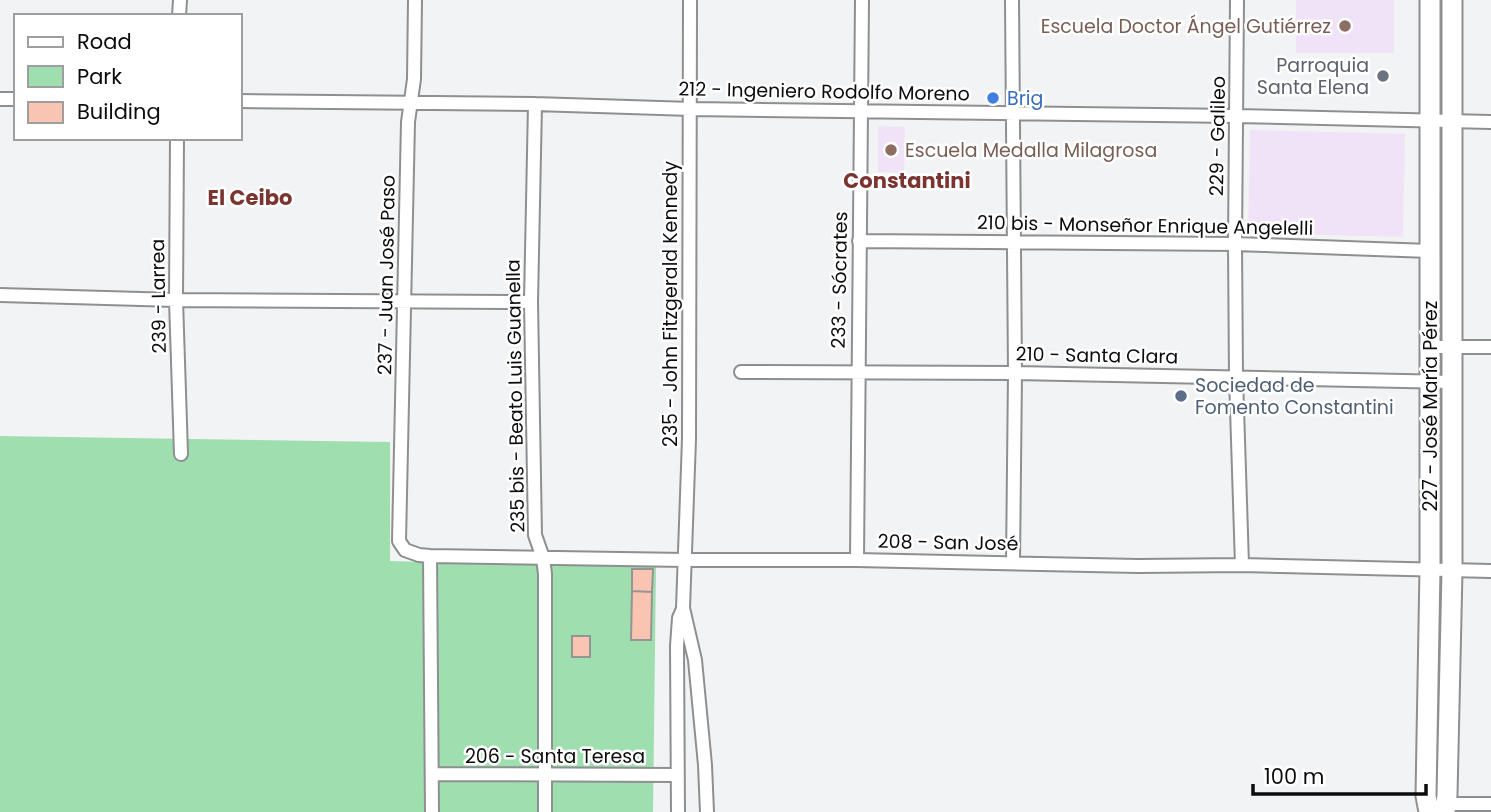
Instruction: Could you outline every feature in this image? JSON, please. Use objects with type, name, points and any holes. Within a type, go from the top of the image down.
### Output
[{"type":"street","name":"237 - Juan José Paso","points":[[405,550],[400,541],[408,122],[414,79],[415,0]]},
{"type":"street","name":"235 - John Fitzgerald Kennedy","points":[[690,0],[689,439],[683,607],[695,660],[707,812]]},
{"type":"street","name":"233 - Sócrates","points":[[856,559],[862,0]]},
{"type":"street","points":[[1013,0],[1013,563]]},
{"type":"street","name":"229 - Galileo","points":[[1237,0],[1236,377],[1242,565]]},
{"type":"street","name":"227 - José María Pérez","points":[[1430,0],[1430,569],[1426,796],[1437,808]]},
{"type":"street","name":"227 - José María Pérez","points":[[1437,808],[1452,571],[1452,0]]},
{"type":"street","name":"212 - Ingeniero Rodolfo Moreno","points":[[242,102],[412,102],[1491,122]]},
{"type":"street","name":"235 bis - Beato Luis Guanella","points":[[535,104],[531,302],[535,535],[545,574],[545,812]]},
{"type":"street","name":"239 - Larrea","points":[[177,140],[176,300],[181,454]]},
{"type":"street","name":"210 bis - Monseñor Enrique Angelelli","points":[[859,241],[1235,244],[1430,251]]},
{"type":"street","points":[[0,295],[176,300],[531,302]]},
{"type":"street","points":[[1429,347],[1491,347]]},
{"type":"street","name":"210 - Santa Clara","points":[[741,372],[1015,373],[1452,382]]},
{"type":"street","name":"208 - San José","points":[[405,550],[430,556],[856,559],[1491,571]]},
{"type":"street","points":[[430,556],[432,812]]},
{"type":"street","name":"235 - John Fitzgerald Kennedy","points":[[678,812],[677,646],[679,618],[683,607]]},
{"type":"street","name":"206 - Santa Teresa","points":[[432,774],[677,775]]},
{"type":"street","points":[[1437,808],[1491,804]]},
{"type":"shaded area","name":"Escuela Doctor Ángel Gutiérrez","points":[[1296,0],[1394,0],[1394,53],[1296,53]]},
{"type":"shaded area","name":"Escuela Medalla Milagrosa","points":[[878,126],[905,127],[904,173],[878,172]]},
{"type":"shaded area","points":[[1250,130],[1405,134],[1403,237],[1248,233]]},
{"type":"green space","points":[[1436,135],[1447,135],[1445,336],[1434,335]]},
{"type":"green space","points":[[0,436],[390,442],[390,561],[656,566],[653,812],[0,812]]},
{"type":"building","points":[[632,569],[653,569],[652,592],[632,591]]},
{"type":"building","points":[[632,591],[652,592],[651,640],[631,640]]},
{"type":"building","points":[[572,636],[590,636],[590,657],[572,657]]},
{"type":"place","name":"Escuela Doctor Ángel Gutiérrez","points":[[1345,26]]},
{"type":"place","name":"Parroquia Santa Elena","points":[[1383,76]]},
{"type":"place","name":"Brig","points":[[993,98]]},
{"type":"place","name":"Escuela Medalla Milagrosa","points":[[891,150]]},
{"type":"place","name":"Sociedad de Fomento Constantini","points":[[1181,396]]},
{"type":"district","name":"Constantini","points":[[907,181]]},
{"type":"district","name":"El Ceibo","points":[[250,198]]}]
